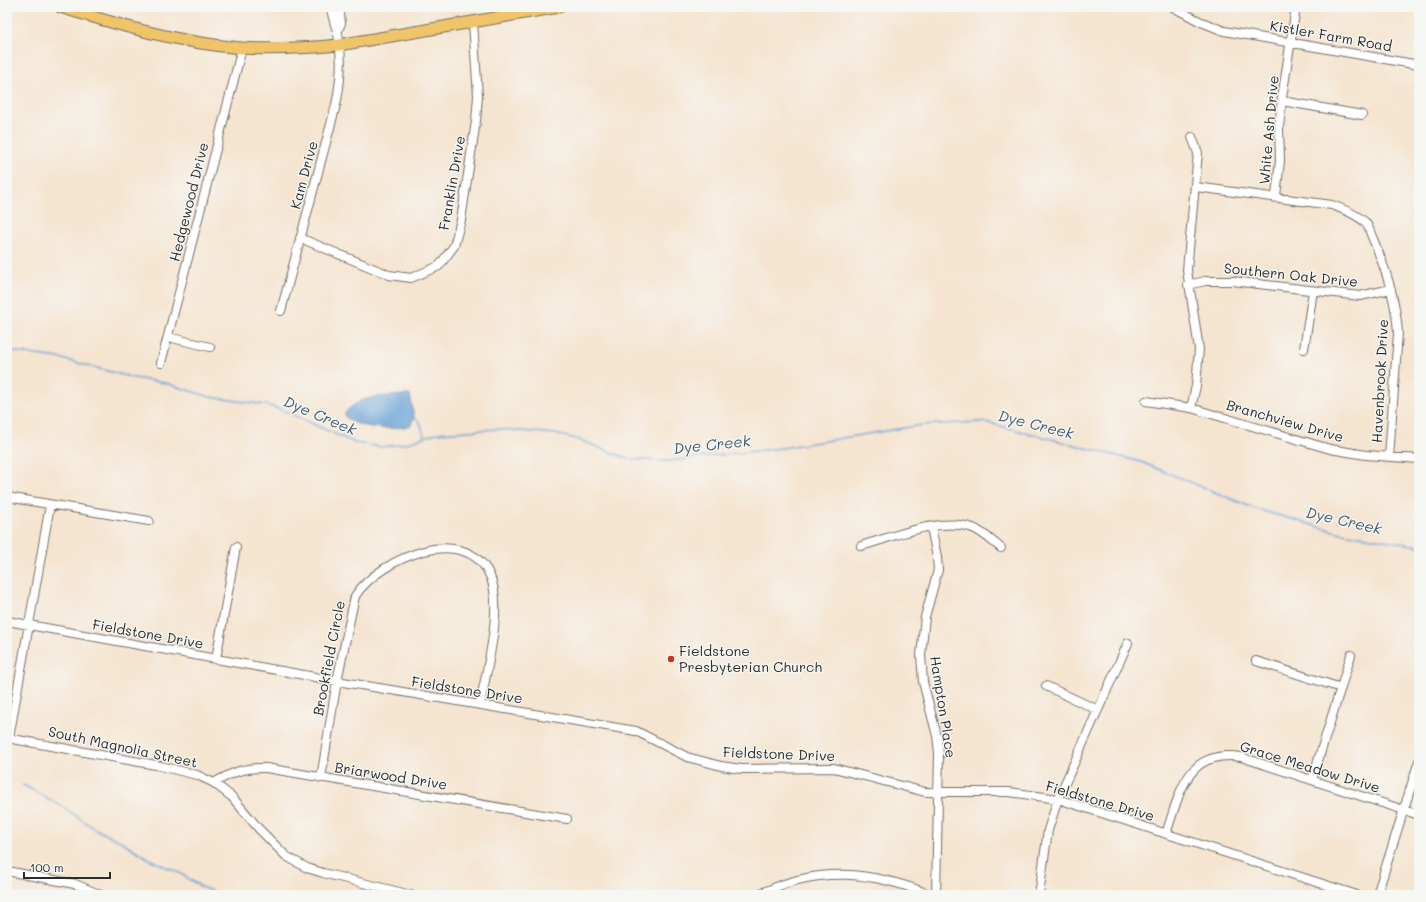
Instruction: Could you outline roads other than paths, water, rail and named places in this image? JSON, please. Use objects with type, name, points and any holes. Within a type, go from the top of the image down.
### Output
[{"type":"main road","points":[[60,7],[157,34],[242,48],[313,48],[339,45],[559,7]]},
{"type":"street","points":[[331,7],[333,23],[338,33]]},
{"type":"street","points":[[338,33],[341,23],[339,7]]},
{"type":"street","name":"Kistler Farm Road","points":[[1173,7],[1198,22],[1224,31],[1419,65]]},
{"type":"street","name":"White Ash Drive","points":[[1276,196],[1280,161],[1279,128],[1296,7]]},
{"type":"street","name":"Franklin Drive","points":[[300,238],[389,275],[410,278],[439,266],[454,246],[461,220],[476,121],[478,96],[473,23]]},
{"type":"street","name":"Kam Drive","points":[[281,311],[336,105],[341,79],[338,33]]},
{"type":"street","name":"Hedgewood Drive","points":[[161,363],[242,48]]},
{"type":"street","points":[[1282,101],[1362,114]]},
{"type":"street","points":[[1191,408],[1196,386],[1199,349],[1188,285],[1187,270],[1198,153],[1192,138]]},
{"type":"street","name":"Havenbrook Drive","points":[[1196,187],[1276,196],[1332,205],[1353,213],[1366,223],[1381,256],[1391,289],[1398,333],[1389,457]]},
{"type":"street","name":"Southern Oak Drive","points":[[1188,285],[1205,281],[1233,281],[1360,296],[1391,289]]},
{"type":"street","points":[[1304,349],[1313,291]]},
{"type":"street","points":[[168,337],[210,347]]},
{"type":"street","name":"Branchview Drive","points":[[1146,400],[1191,408],[1330,449],[1389,457],[1419,459]]},
{"type":"street","points":[[7,497],[149,521]]},
{"type":"street","points":[[8,738],[30,625],[50,505]]},
{"type":"street","points":[[862,546],[946,524],[960,525],[975,529],[1001,548]]},
{"type":"street","name":"Hampton Place","points":[[931,527],[938,570],[925,617],[921,655],[923,682],[938,747],[936,895]]},
{"type":"street","points":[[216,659],[236,547]]},
{"type":"street","name":"Brookfield Circle","points":[[321,778],[351,606],[362,586],[370,577],[415,553],[433,549],[452,549],[469,554],[481,563],[490,576],[494,590],[495,621],[480,705]]},
{"type":"street","name":"Fieldstone Drive","points":[[7,621],[337,682],[636,731],[687,757],[722,766],[741,769],[834,768],[904,788],[938,792],[1009,792],[1058,799],[1357,895]]},
{"type":"street","points":[[1039,895],[1048,830],[1058,799],[1128,643]]},
{"type":"street","points":[[1312,780],[1351,655]]},
{"type":"street","points":[[1256,660],[1341,688]]},
{"type":"street","points":[[1046,686],[1098,710]]},
{"type":"street","name":"South Magnolia Street","points":[[8,738],[197,774],[214,783],[232,797],[263,834],[286,856],[307,868],[411,895]]},
{"type":"street","name":"Grace Meadow Drive","points":[[1166,834],[1183,786],[1189,774],[1200,764],[1213,757],[1227,755],[1241,757],[1419,815]]},
{"type":"street","points":[[1377,895],[1419,760]]},
{"type":"street","name":"Briarwood Drive","points":[[214,783],[238,770],[252,767],[266,768],[567,819]]},
{"type":"street","points":[[7,871],[75,884],[101,895]]},
{"type":"street","points":[[758,895],[790,881],[813,876],[842,874],[880,878],[905,884],[931,895]]},
{"type":"water","points":[[410,395],[414,417],[411,425],[396,428],[376,428],[357,424],[345,416],[345,413],[351,407],[364,399]]},
{"type":"waterway","name":"Dye Creek","points":[[7,351],[59,358],[134,378],[165,383],[210,397],[266,405],[282,410],[355,443],[382,447],[407,443],[437,433],[498,429],[556,434],[580,440],[628,459],[668,461],[782,448],[922,425],[979,422],[989,423],[1141,462],[1256,509],[1337,532],[1419,546]]},
{"type":"waterway","points":[[413,417],[420,422],[424,436]]},
{"type":"waterway","points":[[23,785],[62,806],[95,829],[124,843],[151,860],[178,872],[203,888],[223,895]]},
{"type":"place","name":"Fieldstone Presbyterian Church","points":[[671,659]]}]
